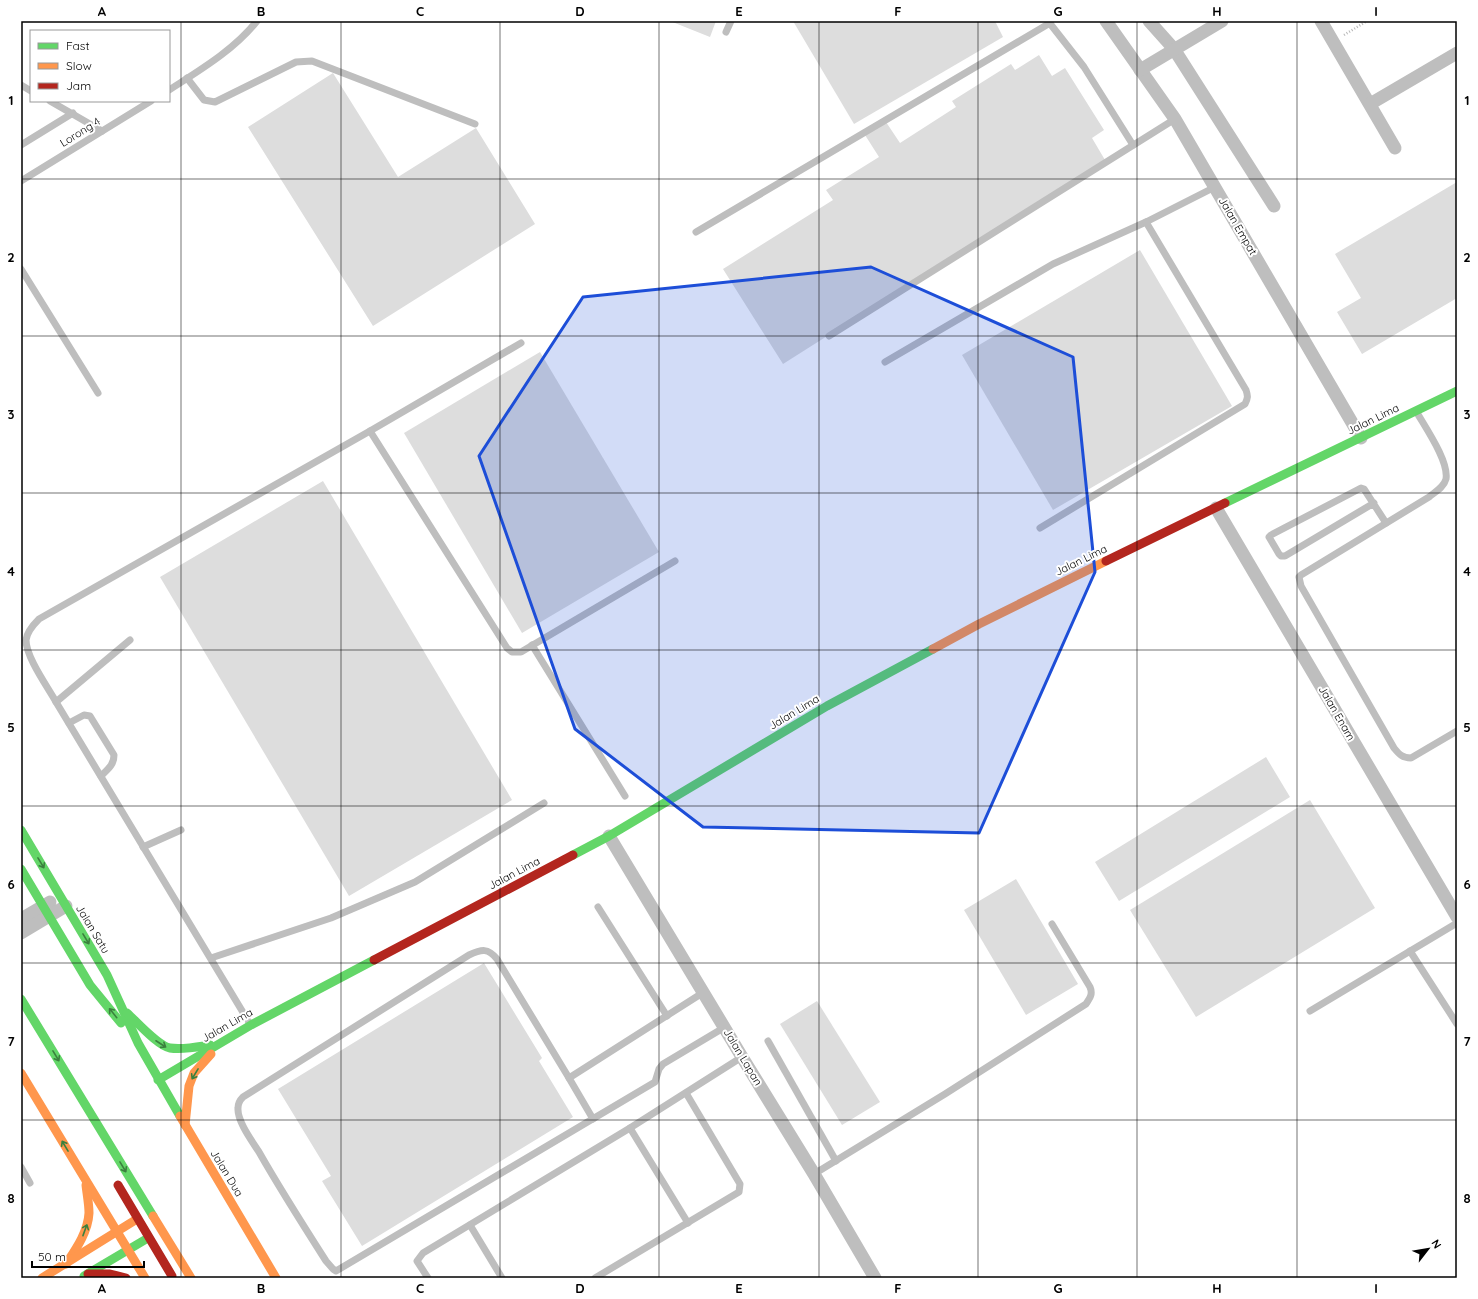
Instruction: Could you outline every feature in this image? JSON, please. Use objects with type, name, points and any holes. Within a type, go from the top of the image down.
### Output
[{"type":"main road","name":"Jalan Lima","points":[[158,1080],[251,1025],[609,836],[827,706],[959,635],[1075,576],[1457,391]]},
{"type":"main road","name":"Jalan Satu","points":[[21,830],[107,975],[138,1043],[158,1080]]},
{"type":"main road","name":"Jalan Satu","points":[[21,870],[90,985],[138,1043]]},
{"type":"main road","points":[[21,999],[191,1278]]},
{"type":"main road","points":[[122,1009],[145,1029],[158,1043],[168,1048],[178,1049],[220,1043]]},
{"type":"main road","points":[[28,1010],[40,1048]]},
{"type":"main road","points":[[185,1125],[189,1086],[194,1073],[220,1043]]},
{"type":"main road","points":[[21,1072],[145,1278]]},
{"type":"main road","name":"Jalan Dua","points":[[158,1080],[276,1278]]},
{"type":"main road","points":[[113,1176],[137,1220],[174,1278]]},
{"type":"main road","points":[[66,1264],[80,1242],[86,1228],[89,1212],[85,1180]]},
{"type":"main road","points":[[42,1278],[137,1220]]},
{"type":"main road","points":[[85,1276],[148,1238]]},
{"type":"main road","points":[[85,1276],[110,1274],[126,1278]]},
{"type":"street","name":"Jalan Empat","points":[[1106,21],[1175,119],[1361,438]]},
{"type":"street","points":[[1149,21],[1174,49],[1274,206]]},
{"type":"street","points":[[1140,70],[1222,21]]},
{"type":"street","points":[[1321,21],[1395,148]]},
{"type":"street","points":[[1370,104],[1457,53]]},
{"type":"street","name":"Jalan Enam","points":[[1216,508],[1457,918]]},
{"type":"street","name":"Jalan Lapan","points":[[609,836],[876,1278]]},
{"type":"street","points":[[21,933],[46,911],[63,901]]},
{"type":"street","points":[[21,919],[46,911]]},
{"type":"lane","points":[[170,89],[209,65],[248,33],[257,21]]},
{"type":"lane","points":[[726,32],[731,21]]},
{"type":"lane","points":[[696,232],[1049,22],[1084,67],[1133,145]]},
{"type":"lane","points":[[187,78],[204,100],[215,102],[296,62],[312,61],[475,124]]},
{"type":"lane","points":[[21,85],[30,90]]},
{"type":"lane","points":[[52,102],[102,131]]},
{"type":"lane","name":"Lorong 4","points":[[21,181],[149,102]]},
{"type":"lane","points":[[21,145],[73,113]]},
{"type":"lane","points":[[829,336],[1175,119]]},
{"type":"lane","points":[[885,362],[1053,264],[1146,222],[1215,187]]},
{"type":"lane","points":[[1040,528],[1245,404],[1247,399],[1248,395],[1246,390],[1146,222]]},
{"type":"lane","points":[[21,269],[98,393]]},
{"type":"lane","points":[[251,1025],[56,702],[28,653],[26,638],[39,618],[370,431],[520,343]]},
{"type":"lane","points":[[1416,411],[1441,454],[1446,479],[1442,487],[1299,577],[1301,586],[1394,748],[1403,758],[1411,758],[1457,731]]},
{"type":"lane","points":[[370,431],[507,648],[512,652],[521,652],[675,561]]},
{"type":"lane","points":[[1374,504],[1286,556],[1280,555],[1269,537],[1359,489],[1364,489],[1374,504],[1386,523]]},
{"type":"lane","points":[[56,702],[130,640]]},
{"type":"lane","points":[[532,645],[625,796]]},
{"type":"lane","points":[[69,723],[84,715],[90,716],[114,754],[114,761],[101,776]]},
{"type":"lane","points":[[211,958],[331,918],[415,882],[544,803]]},
{"type":"lane","points":[[143,847],[181,830]]},
{"type":"lane","points":[[598,907],[667,1016]]},
{"type":"lane","points":[[1310,1011],[1457,923]]},
{"type":"lane","points":[[814,1174],[945,1094],[1086,1004],[1092,992],[1090,987],[1052,924]]},
{"type":"lane","points":[[1410,950],[1457,1024]]},
{"type":"lane","points":[[593,1119],[497,959],[492,952],[488,951],[479,951],[469,955],[243,1097],[238,1108],[246,1131],[329,1265],[336,1271],[593,1119],[654,1082],[659,1069],[663,1064],[724,1027]]},
{"type":"lane","points":[[569,1078],[704,992]]},
{"type":"lane","points":[[768,1041],[836,1161]]},
{"type":"lane","points":[[428,1278],[417,1261],[423,1252],[630,1128],[742,1057]]},
{"type":"lane","points":[[594,1278],[736,1194],[740,1189],[740,1184],[686,1093]]},
{"type":"lane","points":[[630,1128],[688,1223]]},
{"type":"lane","points":[[21,1167],[30,1183]]},
{"type":"lane","points":[[470,1224],[502,1278]]},
{"type":"path","points":[[1334,41],[1367,21]]},
{"type":"highlighted area","points":[[871,267],[1073,357],[1095,572],[979,833],[703,827],[575,729],[479,456],[583,297]]},
{"type":"building","points":[[670,21],[716,21],[710,37]]},
{"type":"building","points":[[793,21],[995,21],[1003,37],[854,124]]},
{"type":"building","points":[[1039,55],[1052,76],[1065,68],[1104,130],[1092,138],[1105,160],[783,364],[723,269],[833,200],[826,190],[879,157],[865,135],[886,122],[900,143],[956,107],[952,101],[1011,64],[1015,70]]},
{"type":"building","points":[[333,73],[398,177],[476,128],[535,224],[373,326],[248,127]]},
{"type":"building","points":[[1457,182],[1457,298],[1362,354],[1337,312],[1361,298],[1335,254]]},
{"type":"building","points":[[1140,250],[1232,406],[1053,510],[962,355]]},
{"type":"building","points":[[540,352],[659,552],[522,633],[404,433]]},
{"type":"building","points":[[323,481],[512,800],[349,896],[160,577]]},
{"type":"building","points":[[1266,757],[1290,797],[1119,901],[1095,862]]},
{"type":"building","points":[[1310,800],[1375,908],[1196,1017],[1130,910]]},
{"type":"building","points":[[1016,879],[1078,984],[1026,1015],[964,910]]},
{"type":"building","points":[[484,963],[542,1058],[539,1061],[573,1117],[362,1246],[322,1181],[331,1176],[278,1089]]},
{"type":"building","points":[[817,1001],[880,1102],[842,1125],[780,1024]]},
{"type":"traffic: fast","points":[[1225,503],[1457,391]]},
{"type":"traffic: fast","points":[[573,855],[609,836],[827,706],[933,649]]},
{"type":"traffic: fast","points":[[21,830],[107,975],[138,1043],[180,1116]]},
{"type":"traffic: fast","points":[[21,869],[90,985],[121,1023]]},
{"type":"traffic: fast","points":[[158,1080],[251,1025],[374,960]]},
{"type":"traffic: fast","points":[[21,999],[153,1216]]},
{"type":"traffic: fast","points":[[127,1013],[160,1043],[170,1048],[180,1049],[210,1045]]},
{"type":"traffic: fast","points":[[84,1276],[148,1238]]},
{"type":"traffic: slow","points":[[933,649],[979,624],[1106,561]]},
{"type":"traffic: slow","points":[[185,1125],[189,1086],[194,1073],[211,1054]]},
{"type":"traffic: slow","points":[[21,1073],[145,1278]]},
{"type":"traffic: slow","points":[[180,1116],[276,1278]]},
{"type":"traffic: slow","points":[[66,1264],[81,1240],[88,1220],[89,1210],[86,1185]]},
{"type":"traffic: slow","points":[[153,1216],[191,1278]]},
{"type":"traffic: slow","points":[[42,1278],[137,1219]]},
{"type":"traffic: jam","points":[[1106,561],[1225,503]]},
{"type":"traffic: jam","points":[[374,960],[573,855]]},
{"type":"traffic: jam","points":[[118,1185],[172,1276]]},
{"type":"traffic: jam","points":[[88,1274],[110,1274],[126,1278]]}]
